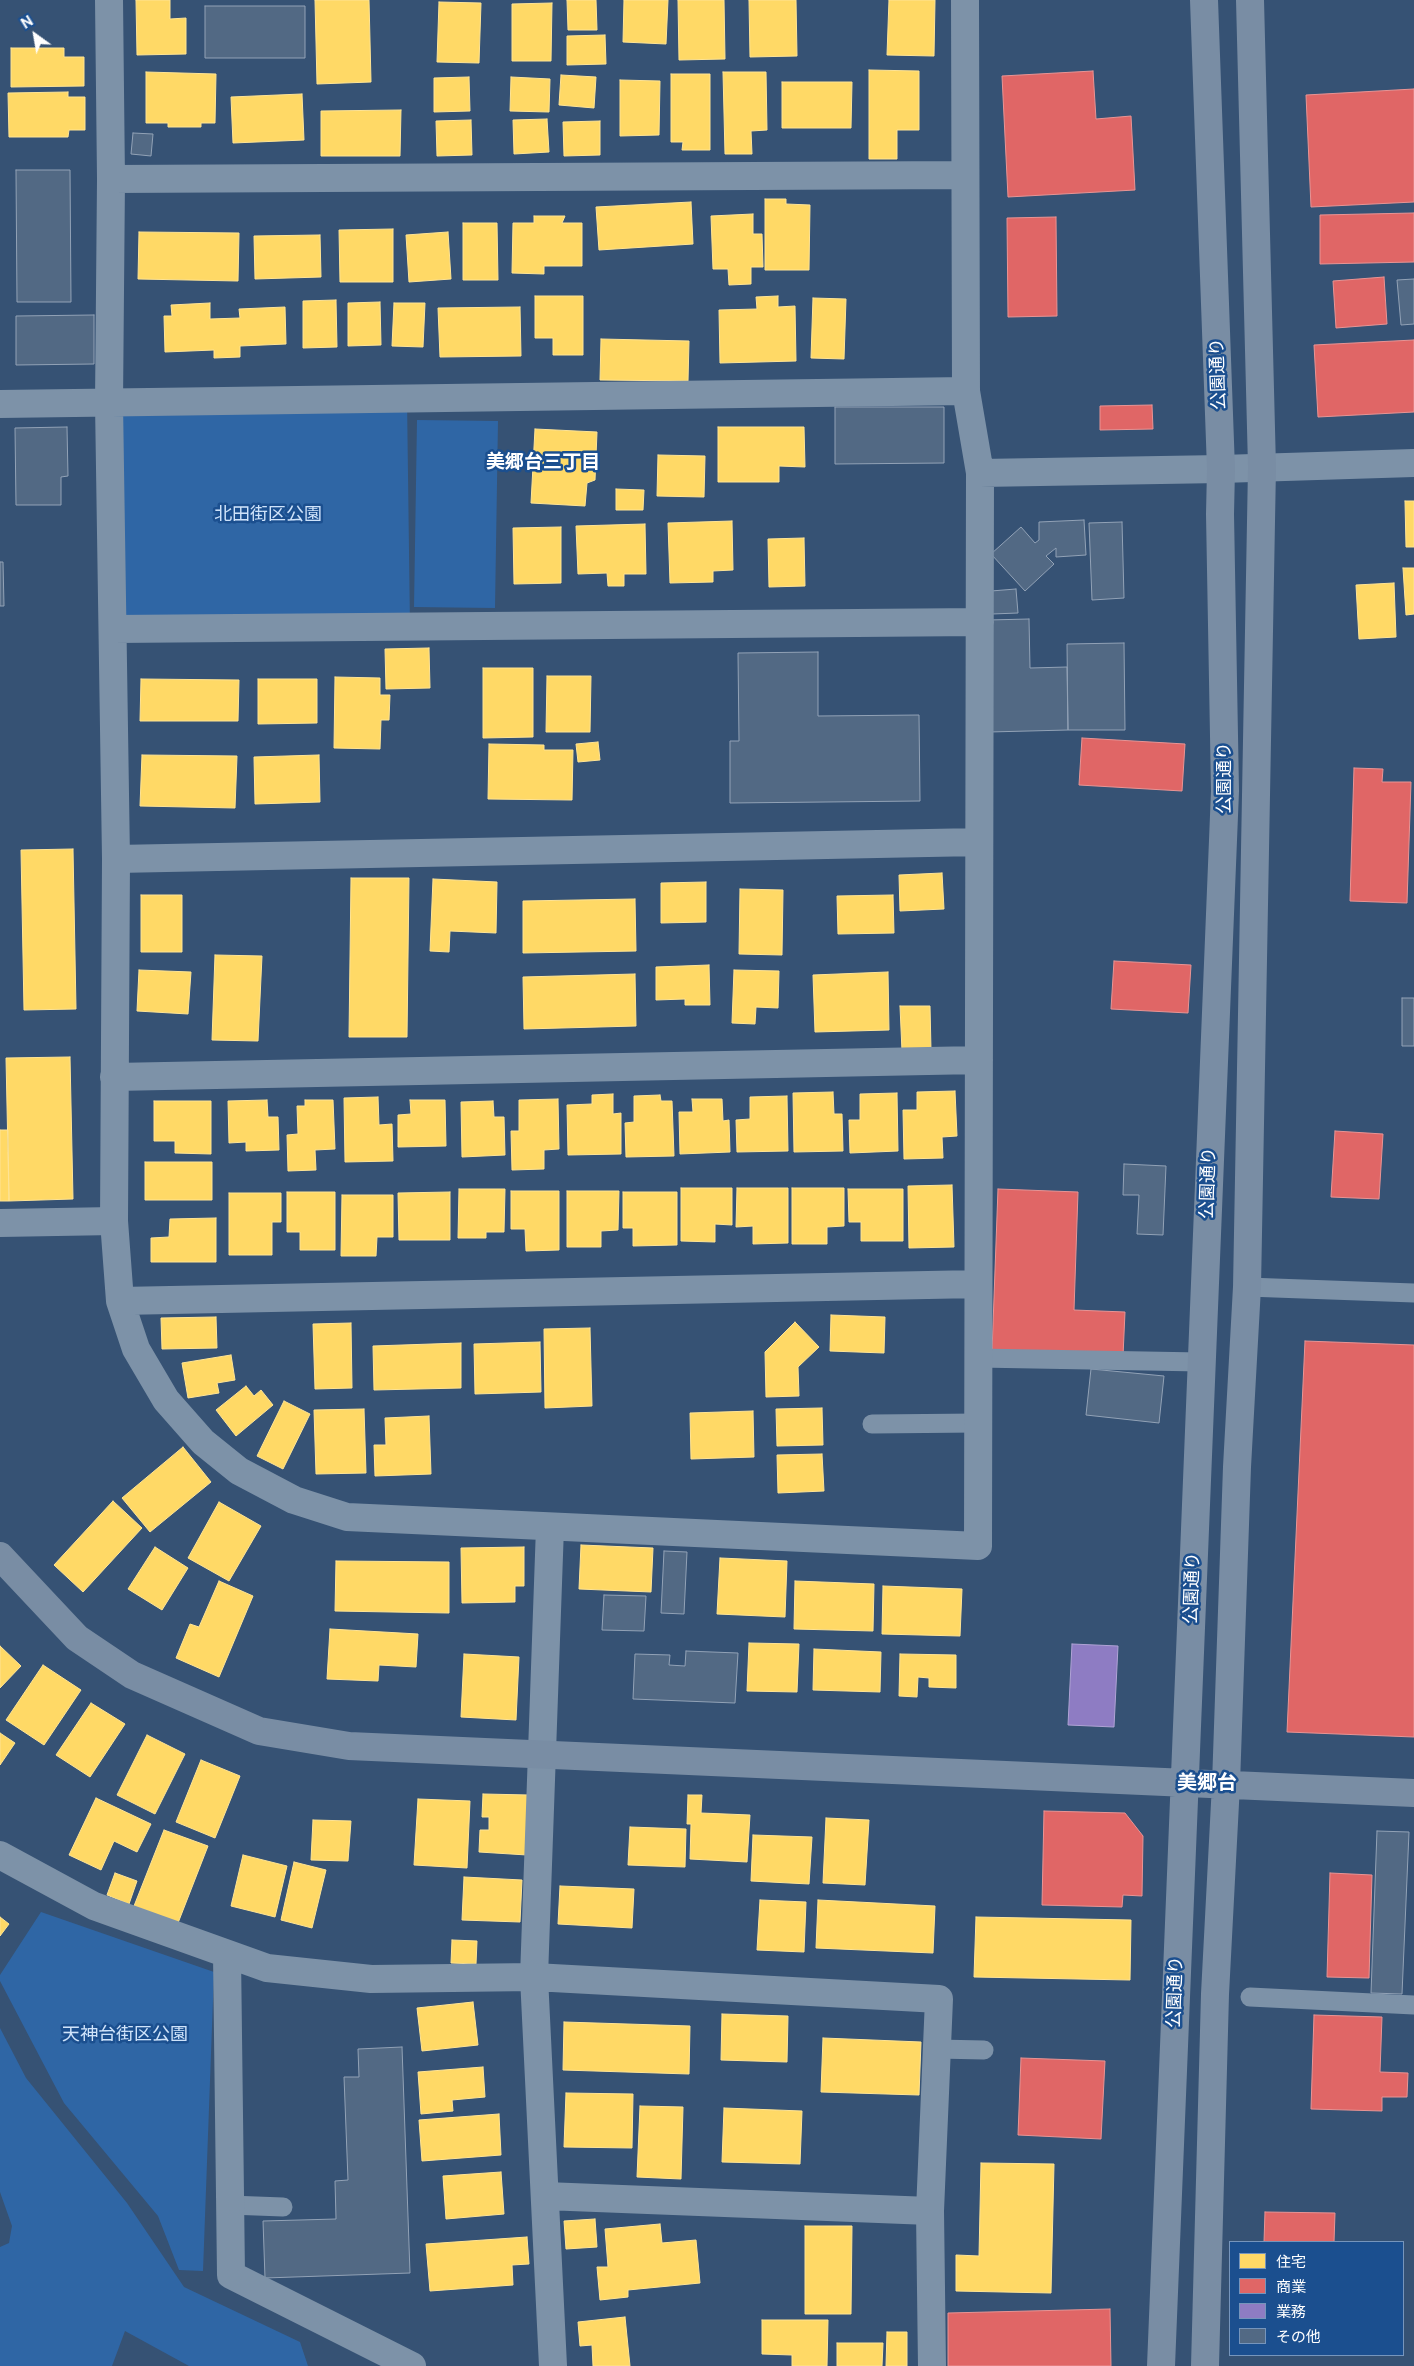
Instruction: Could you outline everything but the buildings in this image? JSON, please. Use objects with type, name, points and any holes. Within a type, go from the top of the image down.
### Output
[{"type":"street","points":[[109,0],[111,179],[109,403],[114,629],[116,859],[114,1222],[120,1301],[136,1350],[166,1400],[202,1442],[239,1471],[294,1500],[347,1517],[978,1546],[980,473],[966,391],[964,0]]},
{"type":"street","name":"公園通り","points":[[1161,2366],[1225,791],[1220,514],[1222,469],[1204,0]]},
{"type":"street","name":"公園通り","points":[[1205,2366],[1214,2004],[1226,1784],[1237,1466],[1247,1287],[1262,467],[1250,0]]},
{"type":"street","points":[[111,179],[965,175]]},
{"type":"street","points":[[0,404],[966,391]]},
{"type":"street","points":[[980,473],[1222,469],[1414,463]]},
{"type":"street","points":[[114,629],[980,622]]},
{"type":"street","points":[[116,859],[979,842]]},
{"type":"street","points":[[114,1077],[979,1060]]},
{"type":"street","points":[[0,1224],[114,1222]]},
{"type":"street","points":[[120,1301],[978,1284]]},
{"type":"street","points":[[550,1527],[540,1754],[534,1977],[553,2366]]},
{"type":"street","points":[[0,1556],[35,1595],[85,1643],[132,1675],[259,1731],[349,1746],[1414,1793]]},
{"type":"street","points":[[0,1855],[94,1906],[266,1968],[371,1979],[534,1977],[939,1999],[930,2211],[932,2366]]},
{"type":"street","points":[[227,1955],[231,2275],[412,2366]]},
{"type":"street","points":[[545,2196],[930,2211]]},
{"type":"lane","points":[[1247,1287],[1414,1293]]},
{"type":"lane","points":[[978,1358],[1201,1362]]},
{"type":"lane","points":[[872,1424],[978,1423]]},
{"type":"lane","points":[[1250,1997],[1414,2005]]},
{"type":"lane","points":[[937,2050],[984,2050]]},
{"type":"lane","points":[[229,2205],[283,2207]]},
{"type":"green space","name":"北田街区公園","points":[[407,398],[410,627],[118,629],[109,403]]},
{"type":"green space","points":[[417,420],[498,421],[495,608],[414,607]]},
{"type":"green space","name":"天神台街区公園","points":[[41,1912],[214,1972],[203,2271],[179,2270],[158,2216],[64,2103],[0,1981],[0,1975]]},
{"type":"green space","points":[[0,2028],[26,2078],[127,2203],[184,2287],[300,2342],[308,2366],[189,2366],[125,2331],[112,2366],[0,2366],[0,2247],[9,2243],[12,2226],[0,2192]]},
{"type":"district","name":"美郷台三丁目","points":[[543,462]]},
{"type":"district","name":"美郷台","points":[[1207,1783]]}]
